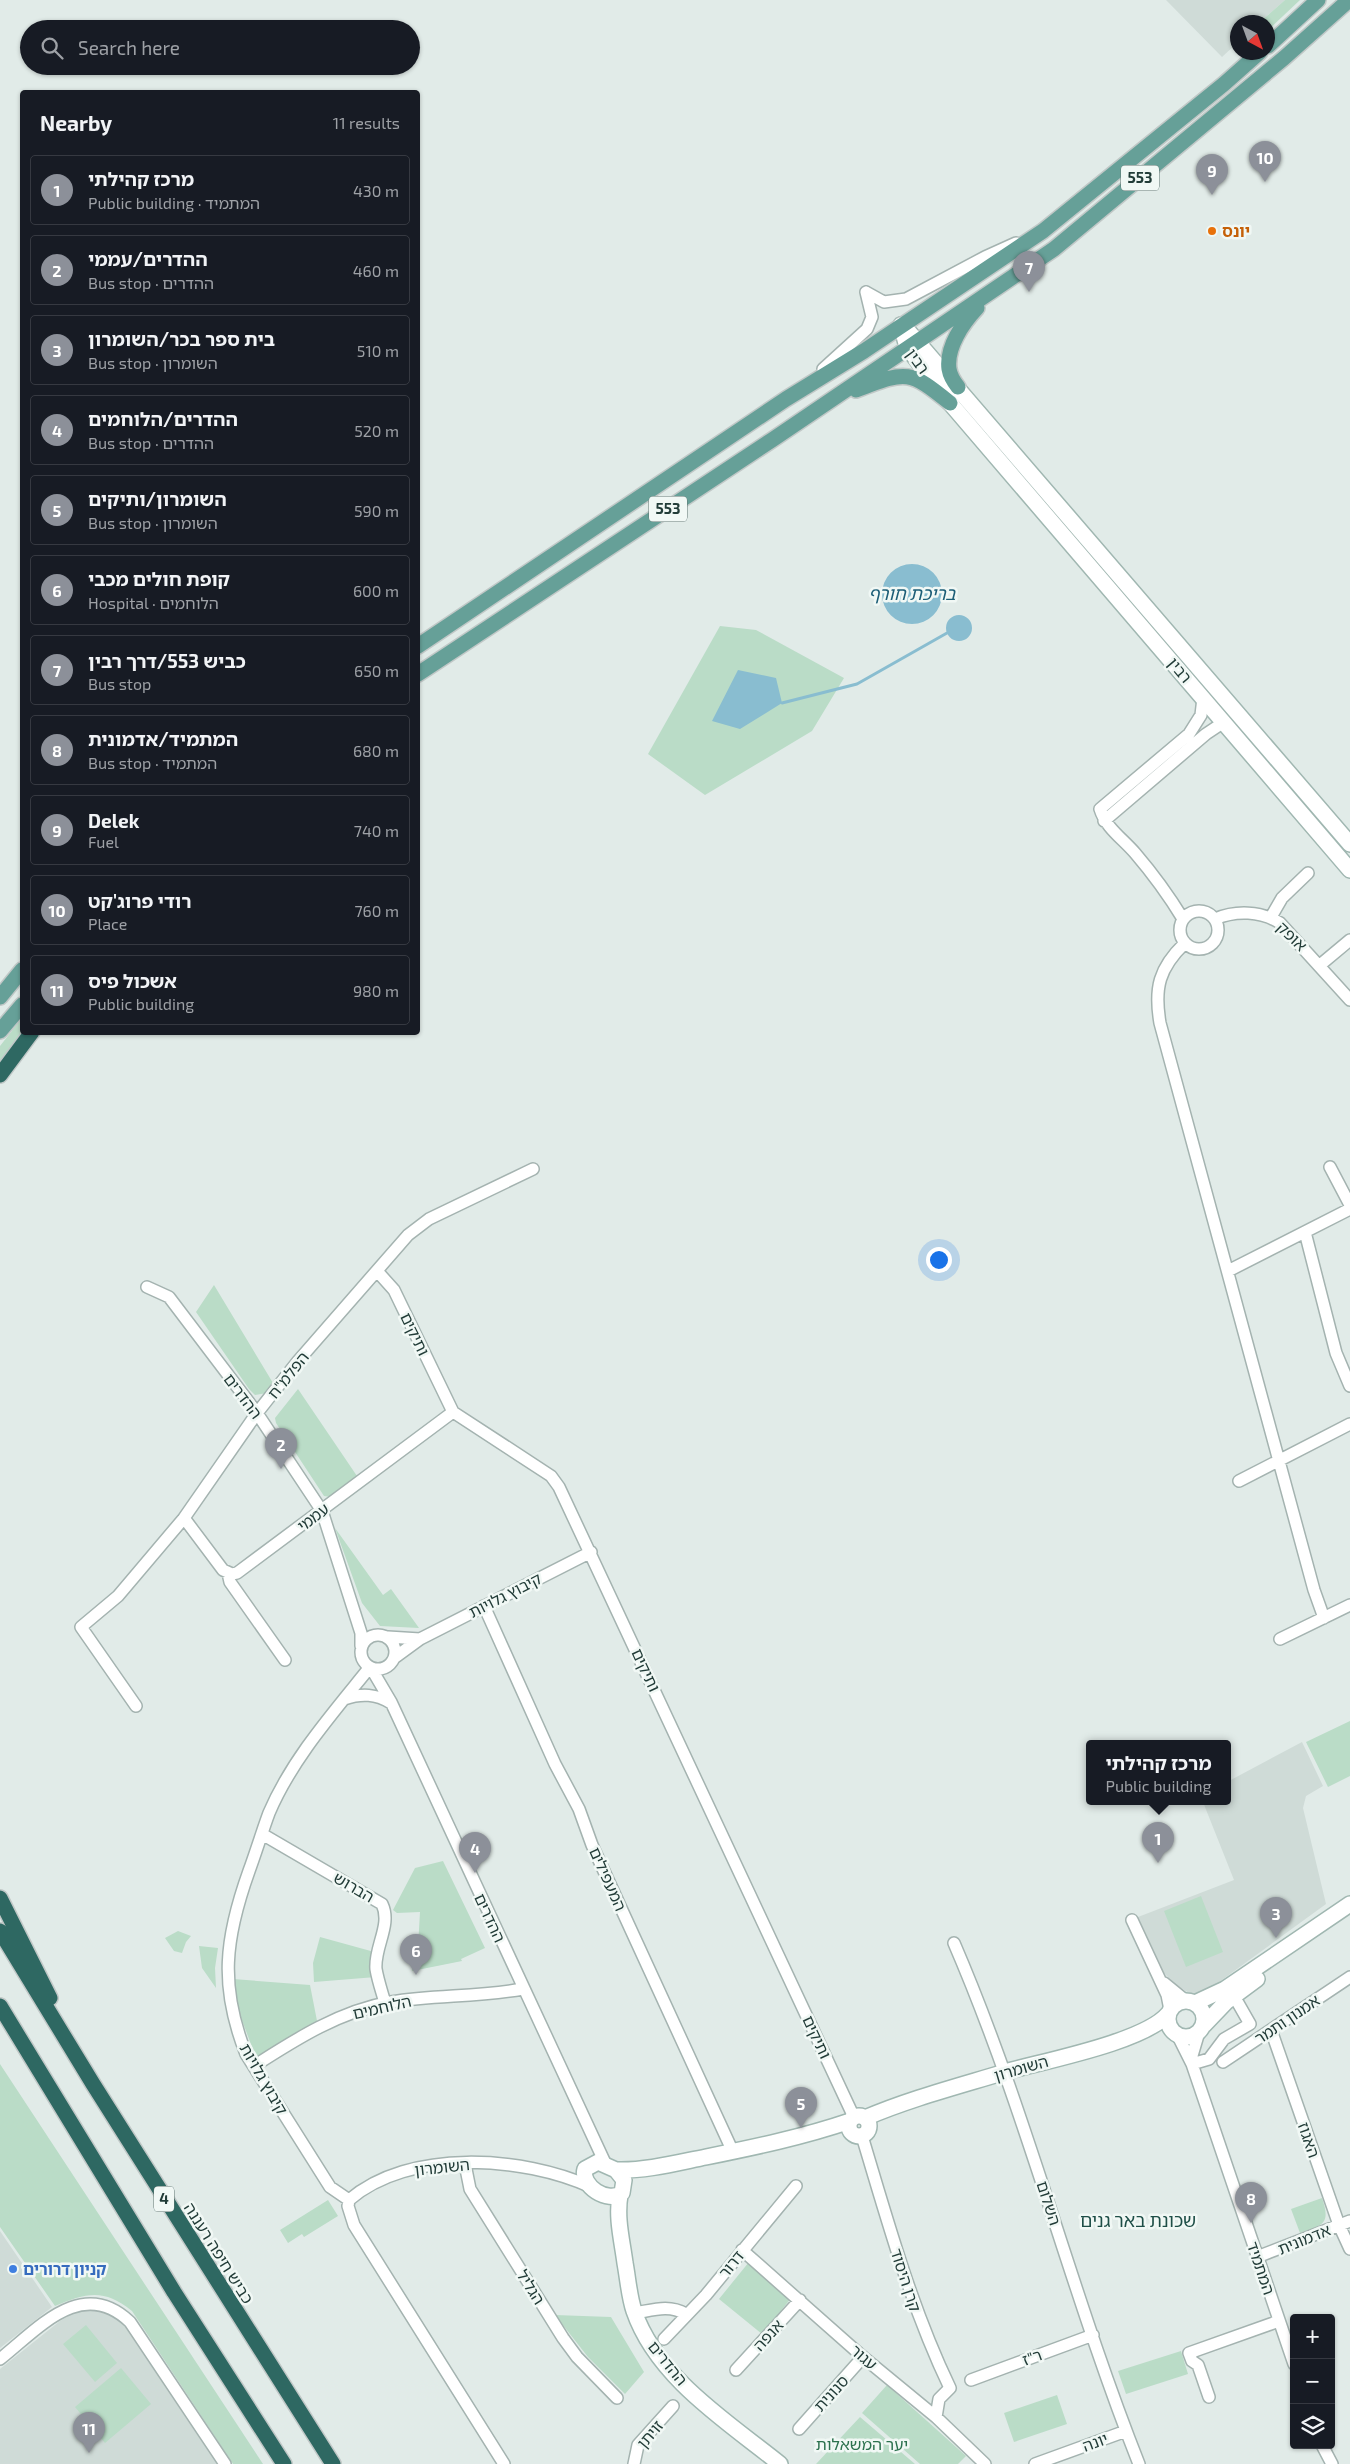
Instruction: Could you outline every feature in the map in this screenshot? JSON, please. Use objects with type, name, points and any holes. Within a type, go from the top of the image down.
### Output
[{"type":"highway","points":[[0,1075],[30,1035]]},
{"type":"highway","points":[[0,1898],[93,2084]]},
{"type":"highway","name":"כביש חיפה רעננה","points":[[0,1932],[93,2084],[333,2464]]},
{"type":"highway","points":[[0,2006],[174,2292]]},
{"type":"highway","points":[[0,2026],[284,2464]]},
{"type":"main road","points":[[1275,40],[1318,0]]},
{"type":"main road","name":"553","points":[[420,673],[834,398],[912,344],[989,295],[1072,234],[1284,58],[1350,0]]},
{"type":"main road","name":"553","points":[[420,645],[786,399],[1043,231],[1251,60]]},
{"type":"main road","points":[[958,387],[949,369],[956,338],[966,320],[989,295]]},
{"type":"main road","points":[[834,398],[886,379],[904,376],[920,380],[950,403]]},
{"type":"main road","points":[[0,997],[20,972]]},
{"type":"main road","points":[[0,1031],[20,1007]]},
{"type":"street","points":[[786,399],[836,360],[867,328],[872,317],[866,292],[884,302],[906,300],[985,257],[1043,231]]},
{"type":"street","name":"רבין","points":[[901,325],[950,403],[1350,870]]},
{"type":"street","name":"רבין","points":[[912,344],[958,387],[1350,844]]},
{"type":"street","points":[[1183,919],[1164,889],[1100,809],[1190,734],[1201,715],[1203,698]]},
{"type":"street","points":[[1108,818],[1206,734],[1224,722]]},
{"type":"street","points":[[1272,917],[1282,898],[1308,873]]},
{"type":"street","points":[[1164,889],[1193,911],[1208,912],[1215,919],[1219,931],[1212,944],[1198,949],[1184,943]]},
{"type":"street","points":[[1184,943],[1180,928],[1183,919],[1193,911]]},
{"type":"street","name":"אופק","points":[[1215,919],[1237,913],[1272,917],[1289,930],[1350,1000]]},
{"type":"street","points":[[1320,965],[1350,940]]},
{"type":"street","points":[[1184,943],[1172,954],[1164,967],[1157,990],[1157,1007],[1314,1590],[1324,1618]]},
{"type":"street","points":[[1330,1168],[1350,1205]]},
{"type":"street","name":"הפלמ\"ח","points":[[136,1706],[81,1627],[118,1596],[184,1518],[257,1414],[298,1361],[408,1235],[429,1219],[533,1169]]},
{"type":"street","points":[[1228,1271],[1350,1209]]},
{"type":"street","points":[[1305,1232],[1336,1353],[1350,1386]]},
{"type":"street","name":"ותיקים","points":[[377,1271],[394,1290],[453,1412],[551,1476],[559,1487],[859,2125]]},
{"type":"street","name":"ההדרים","points":[[147,1287],[169,1297],[257,1414],[322,1511],[361,1634],[361,1646]]},
{"type":"street","name":"עממי","points":[[228,1573],[237,1573],[453,1412]]},
{"type":"street","points":[[1239,1481],[1350,1424]]},
{"type":"street","points":[[184,1518],[228,1573],[230,1582],[285,1660]]},
{"type":"street","name":"קיבוץ גלויות","points":[[391,1662],[420,1639],[591,1552]]},
{"type":"street","name":"ההדרים","points":[[352,1605],[367,1624],[386,1636]]},
{"type":"street","points":[[1280,1639],[1350,1605]]},
{"type":"street","name":"המעפילים","points":[[484,1606],[555,1764],[579,1809],[592,1844],[732,2152]]},
{"type":"street","points":[[372,1635],[386,1636],[395,1647],[391,1662],[380,1669],[370,1667],[361,1656],[361,1646],[372,1635]]},
{"type":"street","name":"קיבוץ גלויות","points":[[386,1636],[420,1639]]},
{"type":"street","name":"ההדרים","points":[[391,1662],[386,1680],[391,1703]]},
{"type":"street","name":"ההדרים","points":[[370,1667],[391,1703],[590,2134],[616,2178],[619,2222],[635,2313],[650,2342],[685,2385],[780,2464]]},
{"type":"street","name":"קיבוץ גלויות","points":[[350,2200],[330,2188],[243,2046],[233,2015],[227,1981],[227,1960],[233,1919],[269,1813],[294,1768],[344,1699],[370,1667]]},
{"type":"street","points":[[344,1699],[354,1696],[372,1695],[380,1696],[391,1703]]},
{"type":"street","name":"הברוש","points":[[262,1834],[382,1904],[385,1922],[377,1955],[376,1969],[385,2004]]},
{"type":"street","points":[[1169,2012],[1178,2002],[1190,2002],[1224,1989],[1350,1904]]},
{"type":"street","points":[[1132,1920],[1167,1995],[1168,2021],[1175,2033],[1191,2037],[1215,2012],[1245,1988],[1350,1916]]},
{"type":"street","name":"השלום","points":[[954,1943],[1005,2072],[1093,2335],[1139,2464]]},
{"type":"street","points":[[1159,1979],[1202,2011],[1201,2028],[1192,2062]]},
{"type":"street","name":"אמנון ותמר","points":[[1223,2062],[1348,1982]]},
{"type":"street","name":"הלוחמים","points":[[254,2066],[315,2029],[348,2015],[385,2004],[416,1999],[491,1994],[523,1989]]},
{"type":"street","name":"אמנון ותמר","points":[[1192,2062],[1209,2059],[1224,2039],[1250,2024],[1238,2003]]},
{"type":"street","name":"השומרון","points":[[616,2178],[656,2167],[859,2125],[894,2108],[1005,2072],[1122,2040],[1159,2024],[1169,2012]]},
{"type":"street","name":"השומרון","points":[[1148,2030],[1175,2033]]},
{"type":"street","name":"האגוז","points":[[1271,2030],[1345,2223],[1350,2249]]},
{"type":"street","name":"המתמיד","points":[[1175,2033],[1192,2062],[1292,2359]]},
{"type":"street","name":"קרן היסוד","points":[[859,2125],[903,2272],[926,2335],[950,2388],[939,2398],[936,2417]]},
{"type":"street","name":"ההדרים","points":[[590,2134],[592,2151],[584,2178],[598,2191],[619,2222]]},
{"type":"street","points":[[587,2167],[598,2162],[616,2178],[615,2198],[598,2191]]},
{"type":"street","name":"השומרון","points":[[350,2200],[361,2190],[400,2172],[440,2164],[497,2163],[579,2181],[598,2191]]},
{"type":"street","name":"הגליל","points":[[465,2164],[470,2189],[563,2338],[578,2357],[617,2398]]},
{"type":"street","name":"השומרון","points":[[541,2172],[565,2173],[587,2167]]},
{"type":"street","name":"דרור","points":[[664,2339],[706,2295],[796,2186]]},
{"type":"street","points":[[350,2200],[348,2206],[354,2225],[504,2464]]},
{"type":"street","name":"אדמונית","points":[[1257,2257],[1345,2223]]},
{"type":"street","name":"עגור","points":[[742,2250],[863,2357],[936,2417],[985,2464]]},
{"type":"street","name":"אנפה","points":[[736,2370],[800,2300]]},
{"type":"street","points":[[0,2359],[56,2314],[67,2308],[97,2303],[109,2306],[121,2312],[130,2322],[225,2464]]},
{"type":"street","points":[[635,2313],[663,2308],[677,2309],[686,2314]]},
{"type":"street","points":[[1209,2398],[1198,2365],[1192,2362],[1189,2353],[1279,2321]]},
{"type":"street","name":"ר\"ז","points":[[971,2380],[1093,2335]]},
{"type":"street","name":"סנונית","points":[[799,2429],[863,2357]]},
{"type":"street","name":"זויתן","points":[[634,2464],[638,2445],[673,2406]]},
{"type":"street","name":"יונה","points":[[1035,2464],[1126,2431]]},
{"type":"street","points":[[1324,2449],[1332,2464]]},
{"type":"shaded area","points":[[1166,0],[1285,0],[1268,15],[1230,15],[1230,50],[1222,57]]},
{"type":"shaded area","points":[[1302,1742],[1323,1786],[1306,1796],[1303,1808],[1326,1904],[1204,1993],[1192,1995],[1175,1984],[1164,1973],[1138,1917],[1234,1880],[1204,1805],[1231,1805],[1231,1780]]},
{"type":"shaded area","name":"קניון דרורים","points":[[0,2231],[52,2307],[0,2348]]},
{"type":"shaded area","points":[[95,2311],[112,2315],[125,2327],[217,2464],[0,2464],[0,2369],[60,2321],[75,2312]]},
{"type":"green space","points":[[1285,0],[1300,0],[1275,23],[1275,15],[1268,15]]},
{"type":"green space","points":[[720,626],[756,630],[844,678],[812,731],[705,795],[648,754]]},
{"type":"green space","points":[[20,1021],[20,1035],[0,1061],[0,1046]]},
{"type":"green space","points":[[214,1285],[273,1383],[267,1393],[255,1395],[249,1389],[196,1312]]},
{"type":"green space","points":[[298,1389],[359,1479],[331,1497],[324,1496],[276,1423],[275,1418]]},
{"type":"green space","points":[[335,1528],[383,1595],[391,1589],[419,1628],[380,1626],[362,1603]]},
{"type":"green space","points":[[1350,1721],[1350,1776],[1328,1787],[1306,1742]]},
{"type":"green space","points":[[443,1861],[485,1948],[461,1959],[462,1961],[412,1971],[418,1947],[420,1912],[397,1913],[393,1910],[415,1868]]},
{"type":"green space","points":[[1201,1896],[1223,1952],[1186,1967],[1164,1911]]},
{"type":"green space","points":[[178,1931],[191,1936],[186,1942],[182,1953],[174,1951],[165,1938]]},
{"type":"green space","points":[[320,1937],[378,1953],[376,1977],[314,1982],[313,1963]]},
{"type":"green space","points":[[199,1946],[218,1948],[215,1968],[216,1988],[202,1968]]},
{"type":"green space","points":[[233,1979],[310,1985],[318,2026],[259,2057],[255,2055],[237,2007]]},
{"type":"green space","points":[[0,2064],[263,2464],[233,2464],[132,2311],[113,2299],[95,2295],[76,2298],[55,2306],[0,2227]]},
{"type":"green space","points":[[1322,2198],[1326,2213],[1323,2222],[1314,2228],[1300,2233],[1291,2209]]},
{"type":"green space","points":[[328,2200],[338,2216],[304,2237],[302,2234],[288,2243],[280,2230]]},
{"type":"green space","points":[[749,2262],[792,2297],[762,2334],[719,2299]]},
{"type":"green space","points":[[555,2315],[611,2317],[644,2372],[625,2394],[588,2357]]},
{"type":"green space","points":[[86,2325],[117,2363],[95,2382],[63,2344]]},
{"type":"green space","points":[[1181,2351],[1188,2374],[1126,2394],[1118,2371]]},
{"type":"green space","points":[[121,2368],[151,2404],[105,2443],[75,2407]]},
{"type":"green space","points":[[887,2385],[966,2456],[958,2464],[920,2464],[862,2413]]},
{"type":"green space","points":[[1057,2395],[1067,2424],[1014,2442],[1004,2413]]},
{"type":"green space","name":"יער המשאלות","points":[[860,2417],[915,2464],[816,2464]]},
{"type":"water","name":"בריכת חורף","points":[[912,564],[929,569],[937,577],[942,594],[937,611],[929,619],[912,624],[895,619],[887,611],[882,594],[887,577],[895,569]]},
{"type":"water","points":[[959,615],[968,619],[972,628],[968,637],[959,641],[950,637],[946,628],[950,619]]},
{"type":"water","points":[[738,670],[776,678],[782,703],[740,729],[712,721]]},
{"type":"waterway","points":[[782,703],[857,684],[947,633]]},
{"type":"place","name":"רודי פרוג'קט","points":[[1265,182]]},
{"type":"place","name":"Delek","points":[[1212,195]]},
{"type":"place","name":"יונס","points":[[1212,231]]},
{"type":"place","name":"כביש 553/דרך רבין","points":[[1029,292]]},
{"type":"place","name":"ההדרים/עממי","points":[[281,1469]]},
{"type":"place","name":"מרכז קהילתי","points":[[1158,1863]]},
{"type":"place","name":"ההדרים/הלוחמים","points":[[475,1873]]},
{"type":"place","name":"בית ספר בכר/השומרון","points":[[1276,1938]]},
{"type":"place","name":"קופת חולים מכבי","points":[[416,1975]]},
{"type":"place","name":"השומרון/ותיקים","points":[[801,2128]]},
{"type":"place","name":"המתמיד/אדמונית","points":[[1251,2223]]},
{"type":"place","name":"קניון דרורים","points":[[13,2269]]},
{"type":"place","name":"אשכול פיס","points":[[89,2453]]},
{"type":"district","name":"שכונת באר גנים","points":[[1138,2221]]}]
